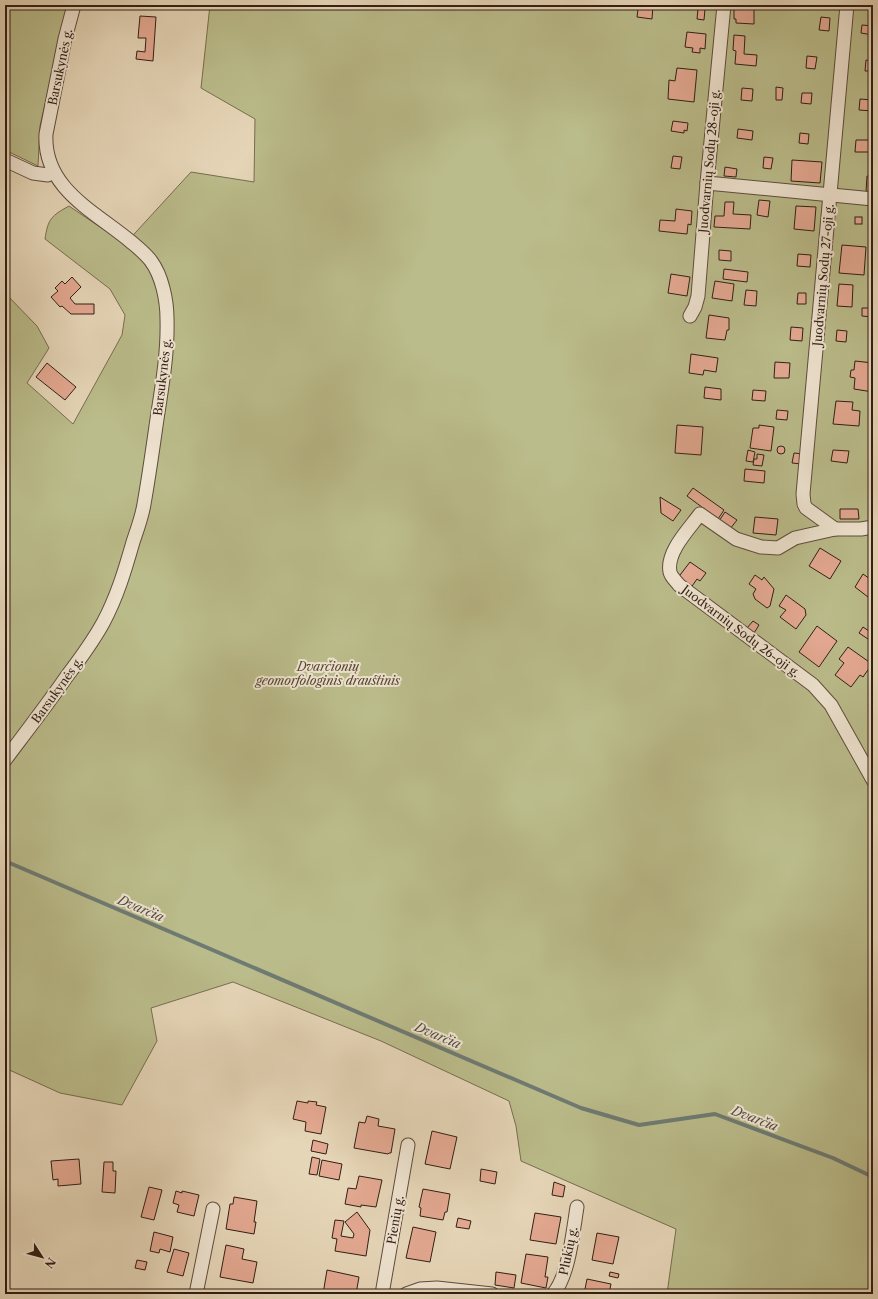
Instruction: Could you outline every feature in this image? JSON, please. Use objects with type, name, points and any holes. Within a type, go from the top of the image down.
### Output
[{"type":"street","name":"Barsukynės g.","points":[[5,760],[84,653],[103,622],[120,586],[144,506],[166,353],[167,318],[163,293],[158,276],[151,261],[138,248],[74,197],[53,171],[48,159],[45,145],[46,134],[65,40],[74,5]]},
{"type":"street","name":"Juodvarnių Sodų 28-oji g.","points":[[690,316],[696,307],[698,296],[724,5]]},
{"type":"street","name":"Juodvarnių Sodų 27-oji g.","points":[[835,529],[806,508],[804,499],[847,5]]},
{"type":"street","points":[[5,160],[33,173],[48,175],[53,171]]},
{"type":"street","points":[[707,183],[873,199]]},
{"type":"street","name":"Juodvarnių Sodų 26-oji g.","points":[[873,528],[835,529],[795,538],[778,548],[761,548],[736,539],[700,514],[672,552],[669,563],[670,574],[679,585],[813,686],[831,705],[873,780]]},
{"type":"street","name":"Pienių g.","points":[[382,1294],[408,1145]]},
{"type":"street","name":"Plukių g.","points":[[554,1294],[563,1278],[577,1207]]},
{"type":"street","points":[[196,1294],[214,1209]]},
{"type":"street","points":[[406,1294],[420,1289],[436,1288],[492,1294]]},
{"type":"green space","points":[[5,5],[68,5],[40,126],[38,166],[5,150]]},
{"type":"green space","name":"Dvarčionių geomorfologinis draustinis","points":[[210,5],[873,5],[873,1294],[667,1294],[676,1229],[521,1161],[516,1126],[509,1101],[381,1041],[233,982],[151,1008],[157,1041],[122,1105],[60,1093],[5,1068],[5,293],[37,326],[49,348],[27,383],[73,424],[122,335],[125,315],[110,289],[45,239],[47,227],[51,219],[69,206],[125,244],[191,172],[254,182],[255,119],[201,88]]},
{"type":"building","points":[[634,5],[653,5],[652,19],[637,17],[638,9],[633,9]]},
{"type":"building","points":[[734,5],[747,6],[747,8],[754,9],[754,24],[736,23],[736,19],[734,19]]},
{"type":"building","points":[[698,9],[705,9],[704,20],[697,19]]},
{"type":"building","points":[[140,16],[156,17],[153,61],[136,59],[137,51],[145,52],[146,38],[138,38]]},
{"type":"building","points":[[821,17],[830,18],[829,31],[819,30]]},
{"type":"building","points":[[862,25],[873,26],[873,35],[861,33]]},
{"type":"building","points":[[687,32],[706,34],[705,49],[700,48],[700,53],[692,52],[693,48],[685,47]]},
{"type":"building","points":[[734,35],[745,36],[744,54],[757,55],[756,66],[735,64],[736,51],[733,50]]},
{"type":"building","points":[[807,56],[817,57],[815,69],[806,68]]},
{"type":"building","points":[[866,60],[873,61],[873,71],[865,71]]},
{"type":"building","points":[[677,68],[697,70],[694,102],[668,99],[669,80],[675,81]]},
{"type":"building","points":[[776,87],[783,88],[782,100],[776,100]]},
{"type":"building","points":[[742,88],[753,89],[752,101],[741,100]]},
{"type":"building","points":[[802,93],[812,93],[811,104],[801,103]]},
{"type":"building","points":[[860,99],[873,100],[873,111],[859,110]]},
{"type":"building","points":[[673,121],[688,123],[687,131],[684,130],[684,133],[671,131]]},
{"type":"building","points":[[738,129],[753,131],[752,140],[737,138]]},
{"type":"building","points":[[800,133],[809,134],[808,144],[799,143]]},
{"type":"building","points":[[856,140],[872,140],[871,152],[855,152]]},
{"type":"building","points":[[673,156],[682,157],[680,169],[671,168]]},
{"type":"building","points":[[764,157],[773,158],[771,169],[763,168]]},
{"type":"building","points":[[792,160],[822,162],[820,183],[791,181]]},
{"type":"building","points":[[725,167],[737,169],[736,177],[724,176]]},
{"type":"building","points":[[867,176],[873,176],[873,192],[866,192]]},
{"type":"building","points":[[759,200],[770,201],[768,217],[757,215]]},
{"type":"building","points":[[5,202],[10,207],[5,213]]},
{"type":"building","points":[[725,202],[734,202],[733,214],[751,215],[750,229],[714,227],[715,216],[724,216]]},
{"type":"building","points":[[796,206],[816,207],[814,231],[794,229]]},
{"type":"building","points":[[676,209],[692,211],[691,225],[688,224],[687,234],[659,231],[660,220],[675,221]]},
{"type":"building","points":[[855,217],[862,217],[862,224],[855,224]]},
{"type":"building","points":[[842,245],[866,247],[864,275],[839,273]]},
{"type":"building","points":[[719,250],[731,251],[731,261],[719,260]]},
{"type":"building","points":[[798,254],[811,255],[810,267],[797,266]]},
{"type":"building","points":[[724,269],[748,272],[747,282],[723,279]]},
{"type":"building","points":[[671,274],[690,277],[687,296],[668,293]]},
{"type":"building","points":[[72,277],[81,287],[70,298],[75,304],[94,304],[94,314],[71,314],[62,306],[60,307],[51,297],[58,291],[55,288],[62,281],[65,284]]},
{"type":"building","points":[[715,281],[734,284],[732,301],[712,298]]},
{"type":"building","points":[[839,284],[853,285],[852,307],[837,306]]},
{"type":"building","points":[[746,290],[757,291],[756,306],[744,305]]},
{"type":"building","points":[[798,293],[806,293],[806,304],[797,304]]},
{"type":"building","points":[[862,308],[873,308],[873,317],[862,316]]},
{"type":"building","points":[[709,315],[729,318],[729,330],[727,330],[725,340],[706,338]]},
{"type":"building","points":[[791,327],[803,328],[802,341],[790,340]]},
{"type":"building","points":[[837,330],[847,331],[846,342],[836,341]]},
{"type":"building","points":[[691,354],[718,358],[716,372],[704,370],[703,375],[689,373]]},
{"type":"building","points":[[855,361],[873,363],[873,392],[854,389],[855,378],[850,377],[851,370],[854,370]]},
{"type":"building","points":[[775,362],[790,363],[789,378],[774,378]]},
{"type":"building","points":[[47,363],[76,387],[65,400],[36,377]]},
{"type":"building","points":[[705,387],[721,389],[721,400],[704,398]]},
{"type":"building","points":[[753,390],[766,391],[765,401],[752,400]]},
{"type":"building","points":[[836,401],[853,402],[852,410],[860,411],[859,426],[833,424]]},
{"type":"building","points":[[777,410],[788,411],[787,420],[776,419]]},
{"type":"building","points":[[677,425],[703,427],[701,455],[675,453]]},
{"type":"building","points":[[759,425],[774,427],[771,451],[750,448],[753,428],[759,428]]},
{"type":"building","points":[[781,446],[784,447],[784,453],[781,454],[778,453],[777,450],[778,447]]},
{"type":"building","points":[[748,450],[755,452],[753,462],[746,461]]},
{"type":"building","points":[[833,450],[849,451],[847,463],[831,461]]},
{"type":"building","points":[[794,453],[803,454],[802,464],[792,463]]},
{"type":"building","points":[[757,454],[764,455],[762,466],[753,465],[754,459],[757,459]]},
{"type":"building","points":[[745,469],[765,471],[764,483],[744,481]]},
{"type":"building","points":[[693,488],[724,510],[718,519],[687,496]]},
{"type":"building","points":[[660,497],[681,510],[673,521],[661,513]]},
{"type":"building","points":[[840,509],[858,509],[859,519],[840,519]]},
{"type":"building","points":[[725,512],[737,520],[730,529],[719,521]]},
{"type":"building","points":[[755,517],[778,519],[776,535],[753,533]]},
{"type":"building","points":[[820,548],[841,561],[830,579],[809,566]]},
{"type":"building","points":[[690,562],[706,573],[700,581],[697,579],[690,589],[677,579]]},
{"type":"building","points":[[863,574],[873,581],[871,585],[873,590],[868,597],[855,587]]},
{"type":"building","points":[[755,575],[762,580],[764,577],[774,589],[770,606],[767,608],[755,599],[753,594],[756,589],[749,584]]},
{"type":"building","points":[[786,595],[805,609],[806,615],[796,629],[780,617],[786,610],[779,606]]},
{"type":"building","points":[[753,621],[759,625],[754,633],[747,628]]},
{"type":"building","points":[[817,626],[837,641],[819,667],[799,652]]},
{"type":"building","points":[[863,627],[872,633],[868,639],[859,633]]},
{"type":"building","points":[[848,647],[872,664],[863,677],[860,675],[851,687],[835,675],[844,663],[839,659]]},
{"type":"building","points":[[873,698],[873,709],[868,705]]},
{"type":"building","points":[[297,1101],[308,1103],[308,1101],[317,1102],[316,1105],[326,1107],[321,1134],[305,1131],[306,1122],[293,1119]]},
{"type":"building","points":[[367,1116],[379,1119],[378,1126],[395,1129],[391,1153],[388,1154],[354,1148],[359,1122],[365,1123]]},
{"type":"building","points":[[432,1131],[457,1137],[450,1169],[425,1164]]},
{"type":"building","points":[[313,1140],[328,1144],[326,1154],[311,1151]]},
{"type":"building","points":[[312,1157],[320,1159],[317,1175],[309,1174]]},
{"type":"building","points":[[79,1159],[81,1184],[58,1186],[58,1179],[53,1180],[51,1161]]},
{"type":"building","points":[[322,1160],[342,1164],[339,1180],[319,1176]]},
{"type":"building","points":[[104,1162],[113,1162],[113,1171],[116,1171],[115,1193],[102,1192]]},
{"type":"building","points":[[481,1169],[497,1172],[495,1184],[480,1181]]},
{"type":"building","points":[[359,1176],[382,1180],[376,1207],[361,1205],[361,1207],[345,1204],[348,1188],[356,1189]]},
{"type":"building","points":[[554,1182],[565,1186],[563,1197],[552,1195]]},
{"type":"building","points":[[149,1187],[162,1190],[154,1220],[141,1217]]},
{"type":"building","points":[[423,1189],[450,1194],[447,1212],[445,1212],[443,1220],[420,1216],[421,1208],[419,1207]]},
{"type":"building","points":[[176,1191],[199,1195],[194,1216],[177,1212],[179,1205],[173,1203]]},
{"type":"building","points":[[234,1197],[257,1201],[254,1234],[226,1229],[230,1204],[233,1204]]},
{"type":"building","points":[[357,1212],[370,1230],[366,1256],[335,1251],[337,1239],[332,1238],[335,1220],[344,1221],[341,1236],[353,1238],[354,1234],[345,1222]]},
{"type":"building","points":[[535,1213],[561,1217],[556,1244],[530,1240]]},
{"type":"building","points":[[458,1218],[471,1221],[469,1229],[456,1227]]},
{"type":"building","points":[[413,1227],[436,1232],[430,1262],[406,1258]]},
{"type":"building","points":[[154,1232],[173,1237],[170,1252],[160,1249],[159,1253],[150,1251]]},
{"type":"building","points":[[597,1233],[619,1237],[613,1264],[592,1260]]},
{"type":"building","points":[[226,1245],[244,1249],[242,1259],[257,1262],[253,1283],[220,1277]]},
{"type":"building","points":[[174,1249],[189,1253],[183,1276],[167,1272]]},
{"type":"building","points":[[526,1254],[548,1257],[545,1277],[548,1277],[546,1288],[521,1283]]},
{"type":"building","points":[[137,1260],[147,1262],[145,1270],[135,1268]]},
{"type":"building","points":[[327,1270],[359,1277],[356,1294],[323,1294]]},
{"type":"building","points":[[496,1272],[516,1275],[514,1288],[495,1285]]},
{"type":"building","points":[[610,1272],[619,1274],[618,1278],[609,1276]]},
{"type":"building","points":[[587,1279],[611,1284],[609,1294],[584,1294]]},
{"type":"waterway","name":"Dvarčia","points":[[5,861],[581,1108],[639,1125],[715,1114],[833,1158],[873,1177]]}]
